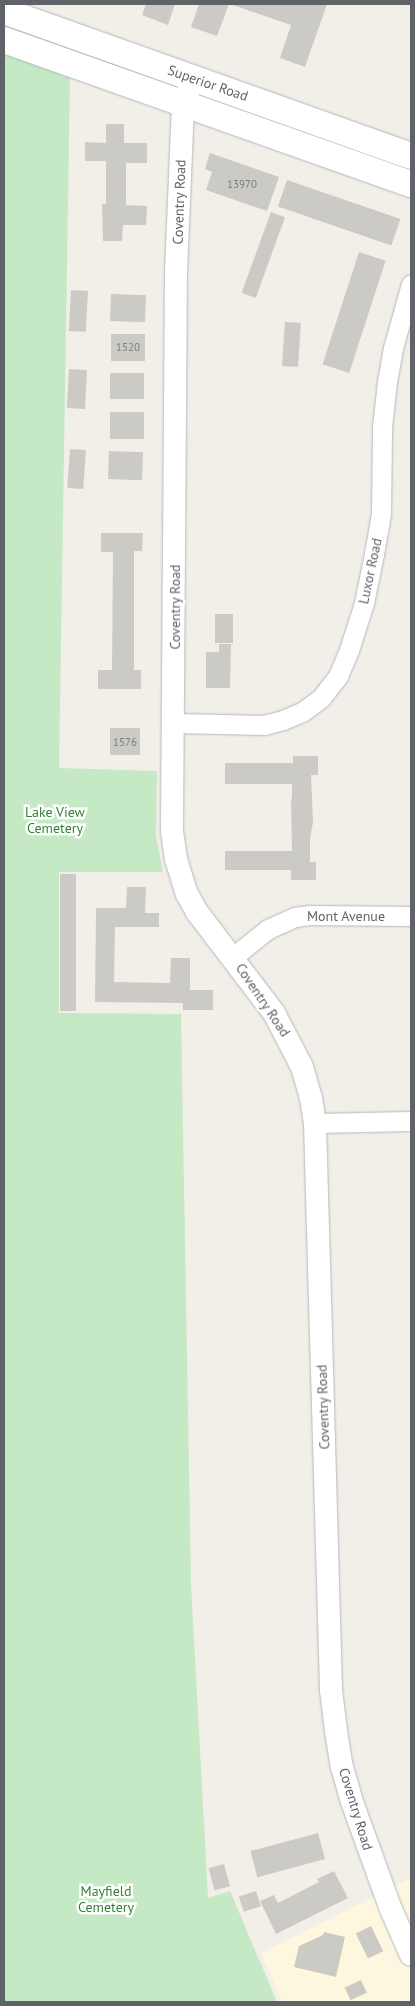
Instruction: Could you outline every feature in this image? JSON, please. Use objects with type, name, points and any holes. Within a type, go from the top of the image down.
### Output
[{"type":"main road","name":"Superior Road","points":[[4,11],[411,156]]},
{"type":"main road","name":"Superior Road","points":[[4,40],[183,105],[411,184]]},
{"type":"street","name":"Coventry Road","points":[[193,78],[183,105],[176,269],[175,723],[172,824],[176,860],[182,880],[197,912],[274,1013],[290,1040],[302,1067],[311,1098],[314,1123],[331,1680],[335,1722],[342,1767],[354,1810],[390,1907],[411,1955]]},
{"type":"street","name":"Luxor Road","points":[[175,723],[264,725],[283,720],[302,712],[321,698],[338,676],[349,650],[364,603],[374,554],[381,514],[382,427],[387,382],[393,348],[411,284]]},
{"type":"street","name":"Mont Avenue","points":[[233,957],[268,929],[295,917],[309,915],[411,916]]},
{"type":"street","points":[[314,1123],[411,1122]]},
{"type":"shaded area","points":[[411,1878],[411,2002],[282,2002],[261,1953]]},
{"type":"green space","name":"Mayfield Cemetery","points":[[4,53],[70,76],[59,768],[157,771],[156,836],[163,872],[59,872],[59,1013],[181,1014],[191,1584],[208,1898],[230,1891],[277,2002],[4,2002]]},
{"type":"building","points":[[146,4],[175,4],[168,25],[142,15]]},
{"type":"building","points":[[199,4],[229,4],[217,36],[191,27]]},
{"type":"building","points":[[230,4],[327,4],[305,67],[280,58],[291,25]]},
{"type":"building","points":[[106,124],[124,124],[124,143],[147,143],[147,163],[126,163],[126,205],[147,206],[146,225],[123,225],[122,241],[103,241],[102,204],[106,204],[106,161],[85,161],[85,142],[106,143]]},
{"type":"building","points":[[210,153],[279,177],[267,211],[206,190],[212,172],[205,169]]},
{"type":"building","points":[[287,180],[400,219],[391,246],[278,206]]},
{"type":"building","points":[[271,212],[285,217],[256,298],[242,293]]},
{"type":"building","points":[[359,252],[386,261],[349,373],[323,364]]},
{"type":"building","points":[[71,290],[88,291],[86,332],[69,331]]},
{"type":"building","points":[[111,294],[146,295],[145,322],[110,321]]},
{"type":"building","points":[[285,322],[301,323],[298,367],[282,366]]},
{"type":"building","points":[[111,334],[145,334],[145,361],[111,361]]},
{"type":"building","points":[[69,369],[87,370],[85,409],[67,408]]},
{"type":"building","points":[[110,373],[144,373],[144,399],[110,399]]},
{"type":"building","points":[[110,412],[144,412],[144,439],[110,439]]},
{"type":"building","points":[[70,449],[86,450],[83,489],[67,488]]},
{"type":"building","points":[[109,451],[143,452],[142,480],[108,479]]},
{"type":"building","points":[[101,533],[143,533],[142,551],[134,551],[134,670],[141,670],[141,689],[98,689],[98,670],[112,670],[113,552],[101,552]]},
{"type":"building","points":[[215,614],[233,614],[233,643],[215,643]]},
{"type":"building","points":[[219,644],[231,644],[230,688],[206,688],[206,652],[219,652]]},
{"type":"building","points":[[110,728],[140,728],[140,755],[110,755]]},
{"type":"building","points":[[293,756],[318,756],[318,775],[311,775],[313,822],[310,838],[310,862],[316,862],[316,880],[291,880],[291,870],[225,870],[225,851],[292,851],[292,784],[225,784],[225,763],[293,763]]},
{"type":"building","points":[[60,874],[76,874],[76,1011],[60,1011]]},
{"type":"building","points":[[127,887],[146,887],[145,913],[159,913],[159,927],[115,927],[114,982],[170,983],[171,958],[190,958],[190,990],[213,990],[213,1010],[183,1010],[183,1003],[95,1002],[96,908],[126,908]]},
{"type":"building","points":[[318,1833],[325,1859],[257,1877],[250,1851]]},
{"type":"building","points":[[224,1864],[230,1886],[214,1890],[209,1868]]},
{"type":"building","points":[[334,1871],[348,1898],[276,1934],[260,1901],[274,1895],[278,1903],[319,1882],[317,1879]]},
{"type":"building","points":[[256,1891],[261,1906],[244,1912],[239,1897]]},
{"type":"building","points":[[371,1926],[383,1951],[368,1959],[356,1933]]},
{"type":"building","points":[[324,1932],[345,1937],[336,1977],[294,1967],[299,1946],[323,1935]]},
{"type":"building","points":[[361,1980],[367,1993],[351,2000],[345,1988]]},
{"type":"park label","name":"Lake View Cemetery","points":[[55,820]]}]
